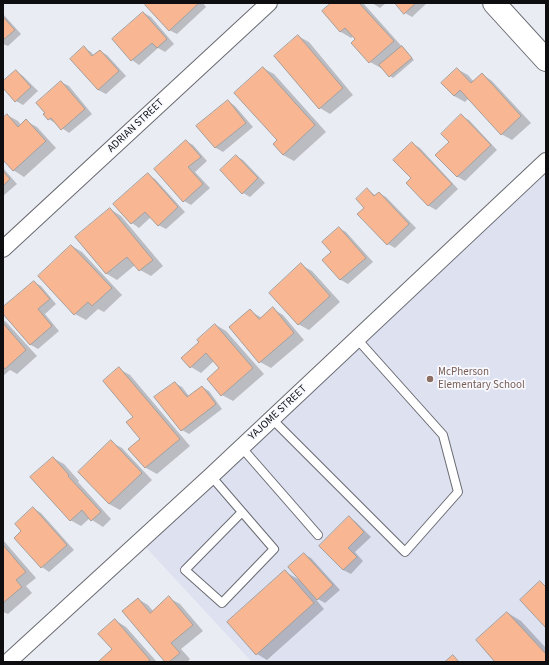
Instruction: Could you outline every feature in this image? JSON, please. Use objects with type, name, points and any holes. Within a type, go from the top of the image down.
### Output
[{"type":"street","name":"ADRIAN STREET","points":[[3,249],[269,3]]},
{"type":"street","points":[[494,3],[546,60]]},
{"type":"street","name":"YAJOME STREET","points":[[8,662],[242,448],[546,161]]},
{"type":"lane","points":[[272,419],[405,552],[458,492],[444,435],[356,339]]},
{"type":"lane","points":[[242,448],[318,535]]},
{"type":"lane","points":[[211,476],[274,549],[222,603],[185,570],[242,512]]},
{"type":"shaded area","name":"McPherson Elementary School","points":[[546,161],[546,662],[252,662],[140,541]]},
{"type":"building","points":[[147,3],[199,3],[169,31],[145,5]]},
{"type":"building","points":[[331,3],[359,3],[394,41],[369,63],[351,43],[355,39],[345,28],[340,32],[322,11]]},
{"type":"building","points":[[395,3],[416,3],[404,14]]},
{"type":"building","points":[[143,12],[167,39],[157,48],[152,43],[131,61],[112,39]]},
{"type":"building","points":[[3,17],[15,30],[3,40]]},
{"type":"building","points":[[298,35],[343,88],[319,109],[274,56]]},
{"type":"building","points":[[84,46],[92,56],[100,50],[119,71],[98,90],[70,59]]},
{"type":"building","points":[[402,46],[412,58],[389,77],[379,65]]},
{"type":"building","points":[[263,67],[315,125],[283,155],[273,144],[277,140],[234,93]]},
{"type":"building","points":[[457,68],[471,83],[482,73],[521,116],[501,135],[460,90],[454,96],[441,83]]},
{"type":"building","points":[[16,70],[31,87],[15,102],[3,88],[3,81]]},
{"type":"building","points":[[61,81],[85,109],[61,130],[51,118],[48,120],[43,114],[45,113],[36,103]]},
{"type":"building","points":[[228,100],[246,123],[215,148],[196,126]]},
{"type":"building","points":[[7,114],[18,127],[26,119],[46,141],[13,171],[3,160],[3,118]]},
{"type":"building","points":[[461,114],[491,145],[457,177],[435,155],[449,142],[441,134]]},
{"type":"building","points":[[186,140],[201,157],[188,167],[203,184],[183,202],[154,169]]},
{"type":"building","points":[[412,142],[452,184],[428,206],[406,183],[411,178],[393,160]]},
{"type":"building","points":[[236,155],[258,178],[242,194],[220,170]]},
{"type":"building","points":[[3,171],[10,179],[3,186]]},
{"type":"building","points":[[148,173],[178,207],[158,226],[145,212],[131,224],[113,204]]},
{"type":"building","points":[[367,188],[374,196],[379,192],[409,224],[387,245],[357,214],[364,208],[356,199]]},
{"type":"building","points":[[110,208],[153,260],[139,271],[127,257],[106,274],[75,237]]},
{"type":"building","points":[[339,227],[366,258],[340,280],[322,260],[331,252],[322,242]]},
{"type":"building","points":[[71,245],[112,288],[92,306],[88,302],[74,315],[38,276]]},
{"type":"building","points":[[301,263],[330,296],[298,325],[269,293]]},
{"type":"building","points":[[34,281],[50,299],[38,309],[52,326],[30,345],[3,314],[3,307]]},
{"type":"building","points":[[273,307],[294,333],[259,363],[229,327],[250,309],[259,319]]},
{"type":"building","points":[[3,323],[26,350],[5,369],[3,366]]},
{"type":"building","points":[[215,324],[253,368],[221,396],[207,379],[219,368],[206,353],[190,368],[181,358],[199,342],[197,340]]},
{"type":"building","points":[[119,367],[180,439],[145,468],[128,449],[140,439],[126,422],[133,417],[103,381]]},
{"type":"building","points":[[175,382],[187,397],[202,386],[216,404],[181,431],[154,397]]},
{"type":"building","points":[[111,440],[142,473],[109,504],[78,472]]},
{"type":"building","points":[[53,457],[101,512],[91,521],[82,510],[70,521],[30,477]]},
{"type":"building","points":[[33,507],[67,545],[41,568],[14,538],[21,531],[15,524]]},
{"type":"building","points":[[349,516],[364,532],[348,548],[357,557],[343,570],[319,546]]},
{"type":"building","points":[[3,545],[26,572],[16,580],[22,587],[3,603]]},
{"type":"building","points":[[304,553],[333,585],[317,600],[288,567]]},
{"type":"building","points":[[285,570],[314,603],[256,655],[227,622]]},
{"type":"building","points":[[540,581],[546,587],[545,627],[520,600]]},
{"type":"building","points":[[169,596],[193,625],[171,643],[180,653],[169,662],[165,662],[122,611],[138,598],[150,613]]},
{"type":"building","points":[[507,612],[546,654],[546,662],[495,662],[476,640]]},
{"type":"building","points":[[115,619],[150,660],[147,662],[98,662],[112,649],[98,634]]},
{"type":"building","points":[[453,655],[459,662],[445,662]]},
{"type":"place","name":"McPherson Elementary School","points":[[430,379]]}]
